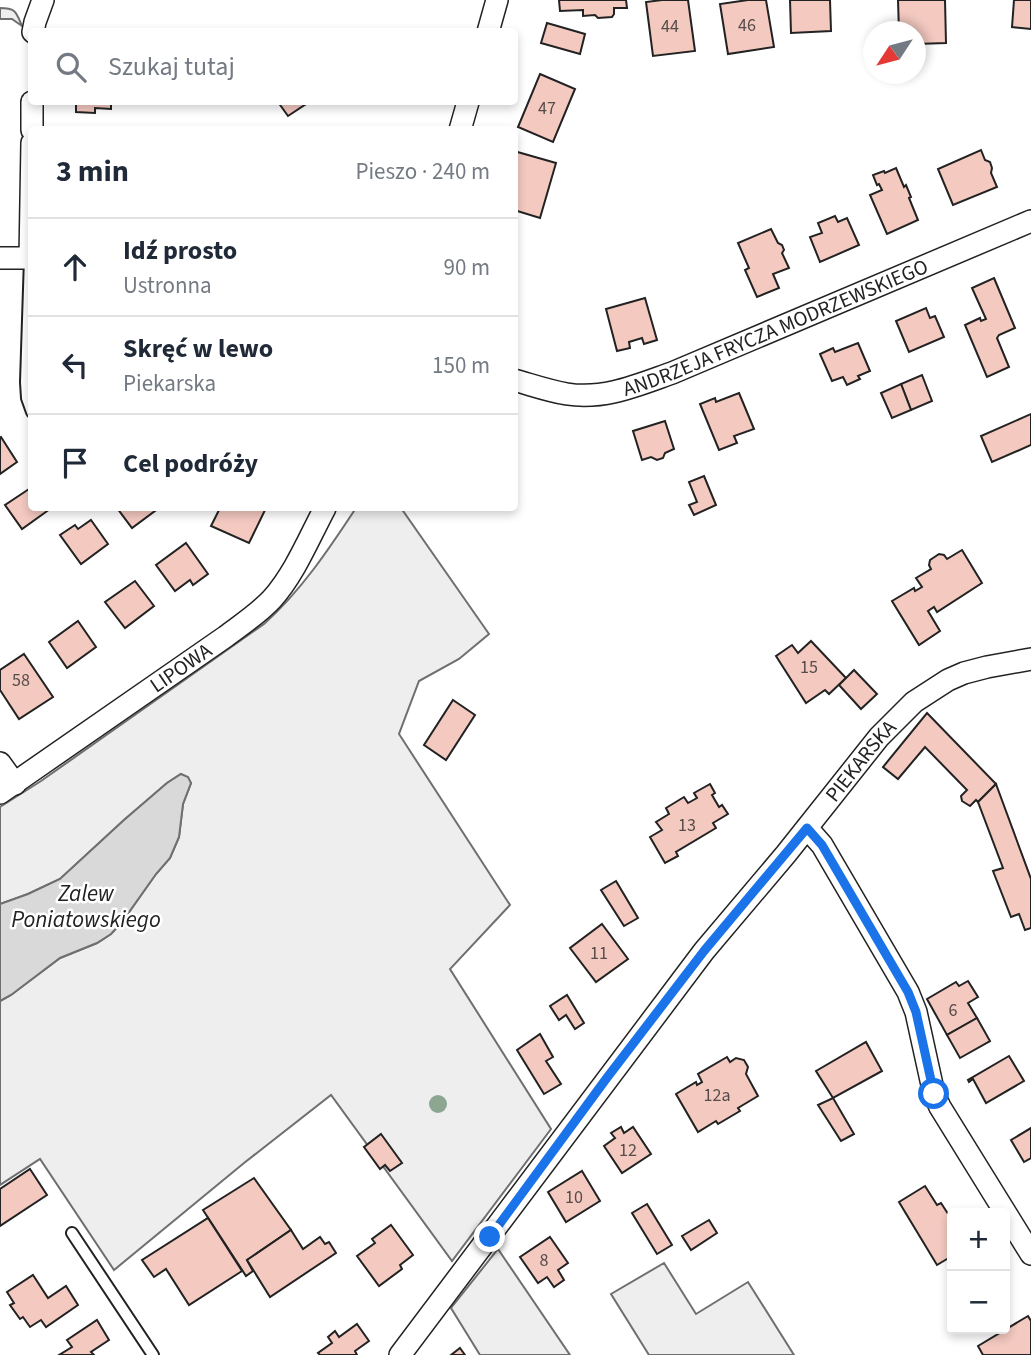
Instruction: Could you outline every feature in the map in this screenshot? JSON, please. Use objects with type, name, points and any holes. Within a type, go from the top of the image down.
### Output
[{"type":"street","points":[[34,28],[43,0]]},
{"type":"street","points":[[489,28],[497,0]]},
{"type":"street","points":[[32,105],[32,126]]},
{"type":"street","points":[[461,126],[467,105]]},
{"type":"street","name":"ANDRZEJA FRYCZA MODRZEWSKIEGO","points":[[518,381],[566,394],[589,396],[624,390],[672,373],[1031,221]]},
{"type":"street","points":[[0,258],[28,258]]},
{"type":"street","name":"LIPOWA","points":[[7,789],[257,613],[273,598],[288,577],[323,511]]},
{"type":"street","name":"PIEKARSKA","points":[[400,1355],[704,951],[879,737],[914,702],[941,684],[964,673],[1031,659]]},
{"type":"street","points":[[0,763],[7,789]]},
{"type":"street","points":[[807,828],[822,845],[901,978],[916,1012],[934,1094],[940,1107],[1031,1254]]},
{"type":"lane","points":[[28,332],[28,401]]},
{"type":"lane","points":[[72,1233],[153,1355]]},
{"type":"shaded area","points":[[0,8],[15,12],[22,26],[12,19],[0,19]]},
{"type":"shaded area","points":[[354,511],[403,511],[489,634],[459,659],[419,681],[399,734],[510,905],[450,969],[551,1129],[452,1261],[331,1095],[114,1270],[40,1159],[0,1185],[0,1001],[60,958],[97,943],[111,934],[122,922],[170,858],[179,837],[183,804],[191,783],[181,774],[124,820],[60,879],[0,904],[0,807],[264,624],[302,584]]},
{"type":"shaded area","points":[[498,1249],[570,1355],[480,1355],[451,1308]]},
{"type":"shaded area","points":[[664,1263],[696,1314],[748,1282],[794,1355],[649,1355],[611,1294]]},
{"type":"water","name":"Zalew Poniatowskiego","points":[[181,774],[188,777],[191,783],[183,804],[179,837],[170,858],[122,922],[111,934],[97,943],[60,958],[0,1001],[0,904],[60,879],[124,820]]},
{"type":"building","points":[[559,0],[626,0],[627,8],[614,8],[612,17],[598,18],[595,15],[583,16],[583,10],[560,11]]},
{"type":"building","points":[[688,0],[695,51],[653,56],[646,2]]},
{"type":"building","points":[[766,0],[774,47],[728,54],[720,4]]},
{"type":"building","points":[[790,0],[830,0],[831,31],[791,33]]},
{"type":"building","points":[[898,0],[945,0],[946,43],[926,44],[926,21],[899,21]]},
{"type":"building","points":[[1014,0],[1031,0],[1031,29],[1012,27]]},
{"type":"building","points":[[547,23],[585,34],[580,54],[541,43]]},
{"type":"building","points":[[540,74],[575,89],[553,142],[518,127]]},
{"type":"building","points":[[76,105],[111,105],[111,109],[95,108],[95,113],[76,112]]},
{"type":"building","points":[[280,105],[304,105],[288,116]]},
{"type":"building","points":[[981,150],[985,160],[990,162],[997,187],[953,205],[938,169]]},
{"type":"building","points":[[518,152],[556,163],[540,218],[518,211]]},
{"type":"building","points":[[896,168],[904,187],[906,185],[918,220],[887,234],[870,195],[882,190],[873,175]]},
{"type":"building","points":[[835,216],[838,222],[847,218],[859,245],[820,262],[810,237],[822,233],[818,223]]},
{"type":"building","points":[[771,229],[778,243],[782,245],[782,253],[789,268],[773,274],[779,288],[757,297],[745,270],[749,268],[738,243]]},
{"type":"building","points":[[994,278],[1015,328],[997,338],[1009,367],[987,377],[965,325],[980,318],[981,321],[986,319],[972,288]]},
{"type":"building","points":[[645,298],[657,340],[644,344],[642,338],[629,342],[630,348],[617,351],[606,309]]},
{"type":"building","points":[[926,308],[930,318],[935,316],[944,337],[909,352],[896,321]]},
{"type":"building","points":[[858,343],[870,371],[847,385],[843,377],[832,381],[820,354],[833,348],[835,352]]},
{"type":"building","points":[[922,375],[932,401],[911,410],[901,384]]},
{"type":"building","points":[[901,384],[911,410],[892,418],[881,393]]},
{"type":"building","points":[[739,393],[754,429],[734,436],[737,443],[719,450],[700,404],[715,398],[716,402]]},
{"type":"building","points":[[1031,414],[1031,445],[992,462],[981,436]]},
{"type":"building","points":[[665,421],[674,449],[665,453],[663,458],[657,460],[651,457],[642,460],[633,431]]},
{"type":"building","points":[[0,438],[17,462],[0,474]]},
{"type":"building","points":[[704,476],[716,505],[694,515],[689,505],[697,502],[689,482]]},
{"type":"building","points":[[28,490],[28,511],[47,511],[22,529],[5,505]]},
{"type":"building","points":[[119,511],[155,511],[132,528]]},
{"type":"building","points":[[218,511],[265,511],[249,543],[211,526]]},
{"type":"building","points":[[91,520],[108,544],[81,564],[60,535],[75,525],[78,529]]},
{"type":"building","points":[[186,543],[208,574],[193,585],[190,580],[175,591],[156,565]]},
{"type":"building","points":[[962,550],[982,583],[937,612],[934,607],[928,611],[940,631],[919,645],[892,601],[914,588],[915,591],[922,587],[916,578],[931,569],[930,560],[939,554],[947,559]]},
{"type":"building","points":[[135,581],[154,606],[125,628],[105,602]]},
{"type":"building","points":[[78,621],[96,647],[67,668],[49,642]]},
{"type":"building","points":[[811,641],[846,678],[829,694],[825,690],[806,703],[776,656],[792,645],[798,653]]},
{"type":"building","points":[[24,654],[53,697],[19,719],[0,690],[0,670]]},
{"type":"building","points":[[854,670],[877,694],[861,709],[839,685]]},
{"type":"building","points":[[453,700],[475,715],[446,760],[424,745]]},
{"type":"building","points":[[927,713],[996,784],[978,802],[976,800],[970,806],[962,801],[961,796],[967,790],[925,747],[898,779],[883,767]]},
{"type":"building","points":[[710,784],[715,793],[712,795],[719,807],[722,805],[728,814],[713,823],[716,828],[676,852],[678,856],[665,863],[650,837],[662,830],[656,822],[669,814],[666,808],[684,797],[688,803],[697,798],[694,793]]},
{"type":"building","points":[[996,784],[1031,879],[1031,928],[1025,930],[1019,914],[1011,917],[993,871],[1003,868],[978,802]]},
{"type":"building","points":[[616,881],[638,918],[624,926],[601,890]]},
{"type":"building","points":[[602,924],[628,959],[596,982],[570,948]]},
{"type":"building","points":[[968,981],[978,997],[968,1003],[977,1018],[947,1035],[927,999],[956,982],[959,986]]},
{"type":"building","points":[[567,995],[584,1023],[575,1029],[566,1015],[559,1020],[550,1006]]},
{"type":"building","points":[[977,1018],[990,1041],[960,1058],[947,1035]]},
{"type":"building","points":[[540,1034],[553,1057],[546,1061],[561,1084],[544,1094],[517,1050]]},
{"type":"building","points":[[866,1042],[882,1071],[833,1098],[816,1071]]},
{"type":"building","points":[[1009,1056],[1024,1081],[986,1103],[973,1079],[969,1082],[968,1080]]},
{"type":"building","points":[[727,1057],[730,1062],[736,1058],[744,1060],[748,1067],[746,1074],[758,1096],[738,1108],[740,1111],[698,1132],[676,1094],[696,1082],[697,1085],[702,1082],[698,1074]]},
{"type":"building","points":[[833,1098],[854,1134],[841,1141],[818,1105]]},
{"type":"building","points":[[621,1127],[624,1133],[633,1127],[651,1154],[622,1173],[604,1146],[615,1138],[611,1133]]},
{"type":"building","points":[[1031,1128],[1031,1158],[1024,1162],[1011,1140]]},
{"type":"building","points":[[381,1134],[402,1163],[390,1171],[385,1165],[380,1169],[364,1147]]},
{"type":"building","points":[[30,1169],[47,1195],[0,1226],[0,1189]]},
{"type":"building","points":[[582,1171],[600,1201],[566,1222],[548,1192]]},
{"type":"building","points":[[254,1178],[291,1230],[247,1260],[253,1271],[246,1276],[203,1210]]},
{"type":"building","points":[[925,1186],[937,1205],[941,1203],[947,1212],[947,1259],[937,1265],[899,1202]]},
{"type":"building","points":[[647,1204],[672,1245],[657,1254],[632,1213]]},
{"type":"building","points":[[208,1218],[242,1271],[189,1305],[166,1269],[154,1277],[142,1260]]},
{"type":"building","points":[[709,1220],[717,1233],[691,1250],[682,1236]]},
{"type":"building","points":[[391,1225],[413,1255],[400,1265],[402,1269],[379,1286],[357,1256],[375,1243],[372,1239]]},
{"type":"building","points":[[291,1230],[303,1249],[320,1237],[325,1244],[329,1242],[336,1253],[270,1297],[247,1260]]},
{"type":"building","points":[[550,1237],[568,1263],[558,1270],[564,1280],[554,1287],[547,1277],[538,1283],[520,1257]]},
{"type":"building","points":[[33,1275],[48,1298],[66,1286],[78,1305],[46,1327],[41,1320],[30,1327],[10,1305],[14,1303],[7,1292]]},
{"type":"building","points":[[1028,1316],[1031,1321],[1031,1355],[983,1355],[978,1346],[998,1334],[1010,1334],[1010,1327]]},
{"type":"building","points":[[97,1320],[109,1340],[91,1352],[94,1355],[59,1355],[72,1347],[67,1340]]},
{"type":"building","points":[[357,1324],[369,1341],[355,1351],[357,1355],[318,1353],[332,1343],[328,1337],[335,1331],[339,1337]]},
{"type":"building","points":[[460,1348],[465,1355],[451,1355]]},
{"type":"route","points":[[490,1237],[704,951],[807,828],[822,845],[908,992],[916,1012],[934,1094]]}]
